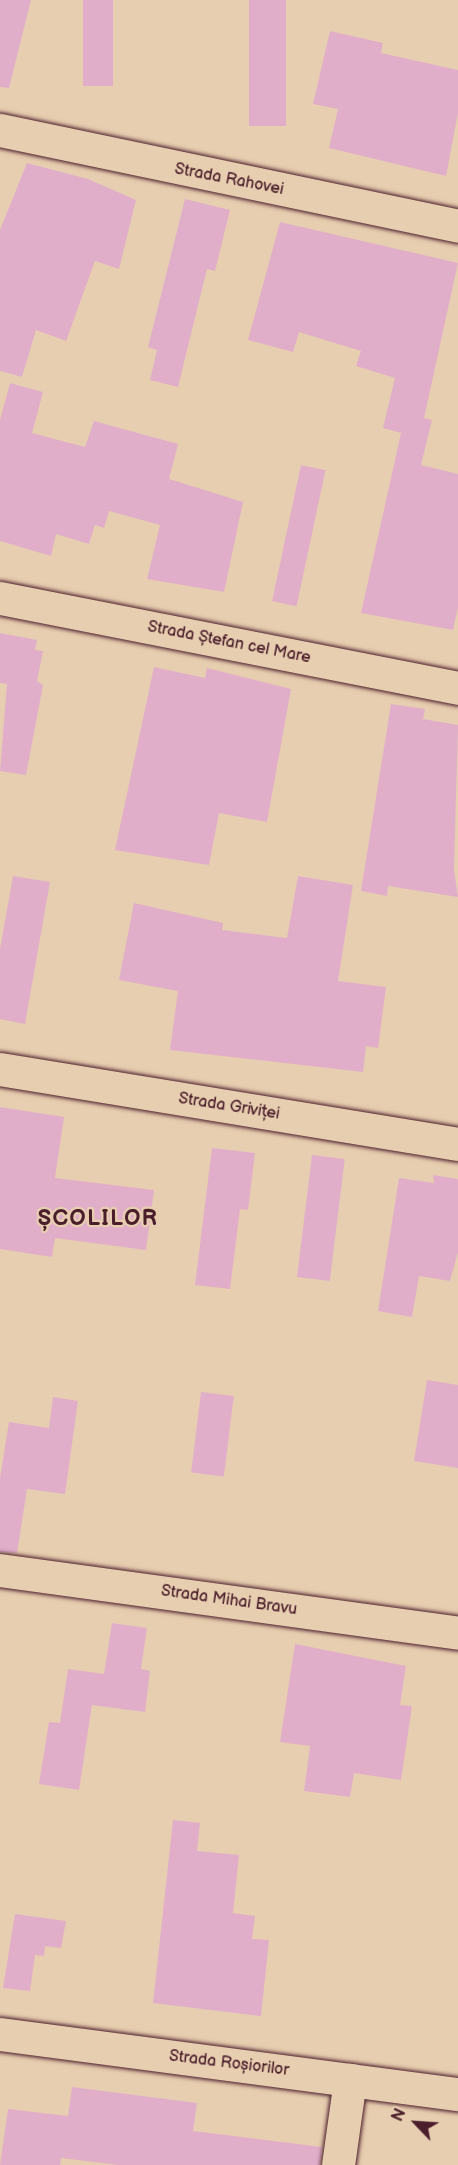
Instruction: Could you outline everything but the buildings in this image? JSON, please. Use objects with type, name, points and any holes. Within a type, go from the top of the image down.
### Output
[{"type":"street","name":"Strada Rahovei","points":[[0,130],[458,226]]},
{"type":"street","name":"Strada Ștefan cel Mare","points":[[0,598],[458,688]]},
{"type":"street","name":"Strada Griviței","points":[[0,1069],[458,1144]]},
{"type":"street","name":"Strada Mihai Bravu","points":[[0,1570],[458,1633]]},
{"type":"street","name":"Strada Roșiorilor","points":[[0,2034],[458,2094]]},
{"type":"street","points":[[338,2165],[350,2080]]},
{"type":"district","name":"ȘCOLILOR","points":[[98,1219]]}]
